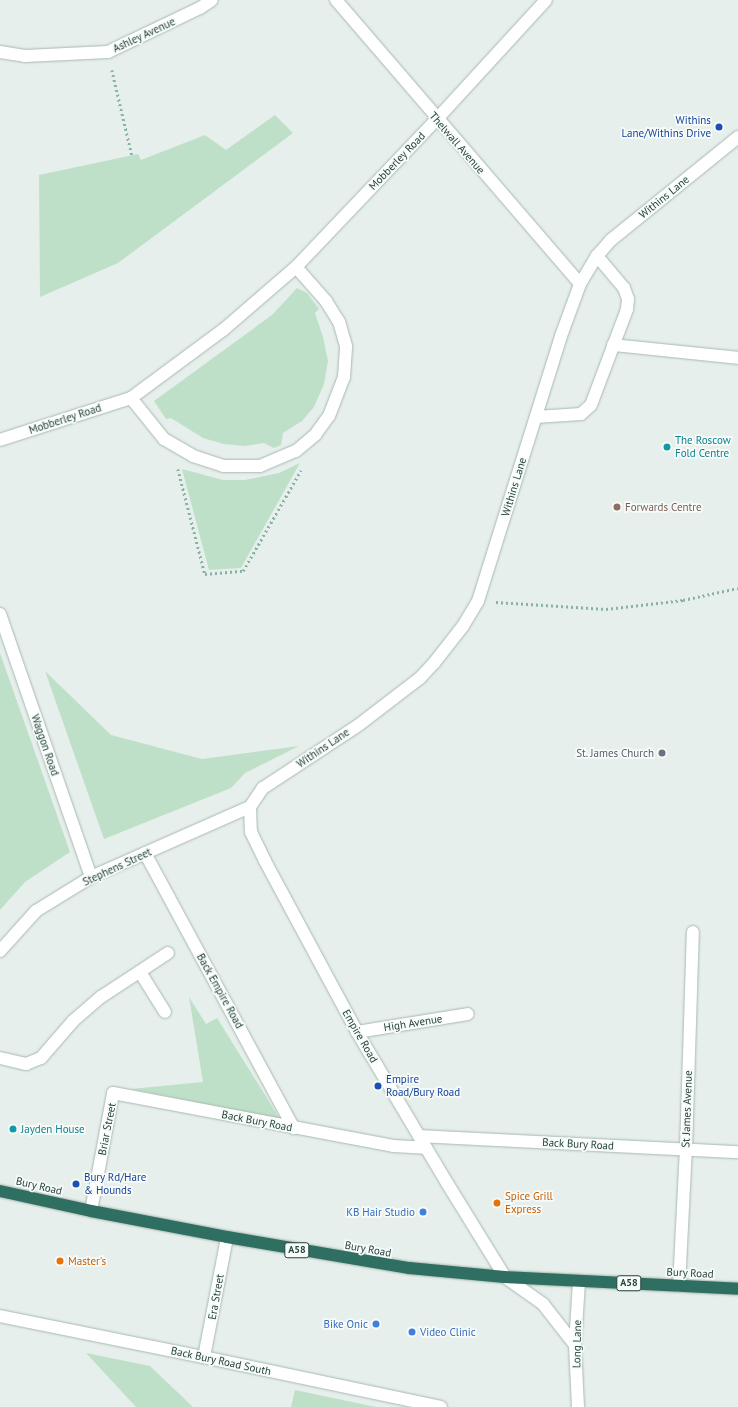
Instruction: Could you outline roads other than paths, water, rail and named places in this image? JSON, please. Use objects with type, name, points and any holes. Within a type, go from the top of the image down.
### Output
[{"type":"highway","name":"Bury Road","points":[[0,1191],[227,1238],[391,1266],[505,1277],[738,1289]]},
{"type":"street","name":"Ashley Avenue","points":[[0,52],[26,56],[108,52],[200,8],[212,0]]},
{"type":"street","name":"Thelwall Avenue","points":[[336,0],[580,284]]},
{"type":"street","name":"Mobberley Road","points":[[0,440],[131,398],[223,330],[296,267],[437,119],[546,0]]},
{"type":"street","name":"Withins Lane","points":[[250,806],[263,788],[360,724],[420,678],[434,664],[463,626],[478,601],[561,336],[580,284],[597,256],[611,240],[738,137]]},
{"type":"street","points":[[536,417],[581,414],[591,405],[627,309],[628,299],[624,288],[597,256]]},
{"type":"street","points":[[131,398],[164,439],[193,456],[223,466],[260,466],[296,451],[315,436],[329,416],[344,377],[346,346],[339,322],[326,301],[296,267]]},
{"type":"street","points":[[613,345],[738,358]]},
{"type":"street","name":"Waggon Road","points":[[0,614],[91,877]]},
{"type":"street","name":"Stephens Street","points":[[0,951],[36,911],[91,877],[250,806]]},
{"type":"street","name":"Empire Road","points":[[250,806],[251,832],[265,861],[357,1032],[505,1277]]},
{"type":"street","name":"Back Empire Road","points":[[145,854],[294,1128]]},
{"type":"street","name":"St James Avenue","points":[[679,1286],[686,1150],[693,932]]},
{"type":"street","points":[[0,1058],[26,1064],[41,1058],[73,1021],[101,996],[168,953]]},
{"type":"street","points":[[140,972],[165,1012]]},
{"type":"street","name":"High Avenue","points":[[357,1032],[468,1014]]},
{"type":"street","name":"Back Bury Road","points":[[113,1093],[393,1146],[426,1148]]},
{"type":"street","name":"Briar Street","points":[[91,1211],[113,1093]]},
{"type":"street","name":"Back Bury Road","points":[[419,1136],[738,1152]]},
{"type":"street","name":"Era Street","points":[[204,1357],[227,1238]]},
{"type":"street","points":[[505,1277],[543,1304],[575,1345]]},
{"type":"street","name":"Long Lane","points":[[578,1407],[575,1345],[579,1280]]},
{"type":"street","name":"Back Bury Road South","points":[[0,1316],[441,1407]]},
{"type":"place","name":"Withins Lane/Withins Drive","points":[[719,127]]},
{"type":"place","name":"The Roscow Fold Centre","points":[[667,447]]},
{"type":"place","name":"Forwards Centre","points":[[617,507]]},
{"type":"place","name":"St. James Church","points":[[662,753]]},
{"type":"place","name":"Empire Road/Bury Road","points":[[378,1086]]},
{"type":"place","name":"Jayden House","points":[[13,1129]]},
{"type":"place","name":"Bury Rd/Hare & Hounds","points":[[76,1184]]},
{"type":"place","name":"Spice Grill Express","points":[[497,1203]]},
{"type":"place","name":"KB Hair Studio","points":[[423,1212]]},
{"type":"place","name":"Master's","points":[[60,1261]]},
{"type":"place","name":"Bike Onic","points":[[376,1324]]},
{"type":"place","name":"Video Clinic","points":[[412,1332]]}]
